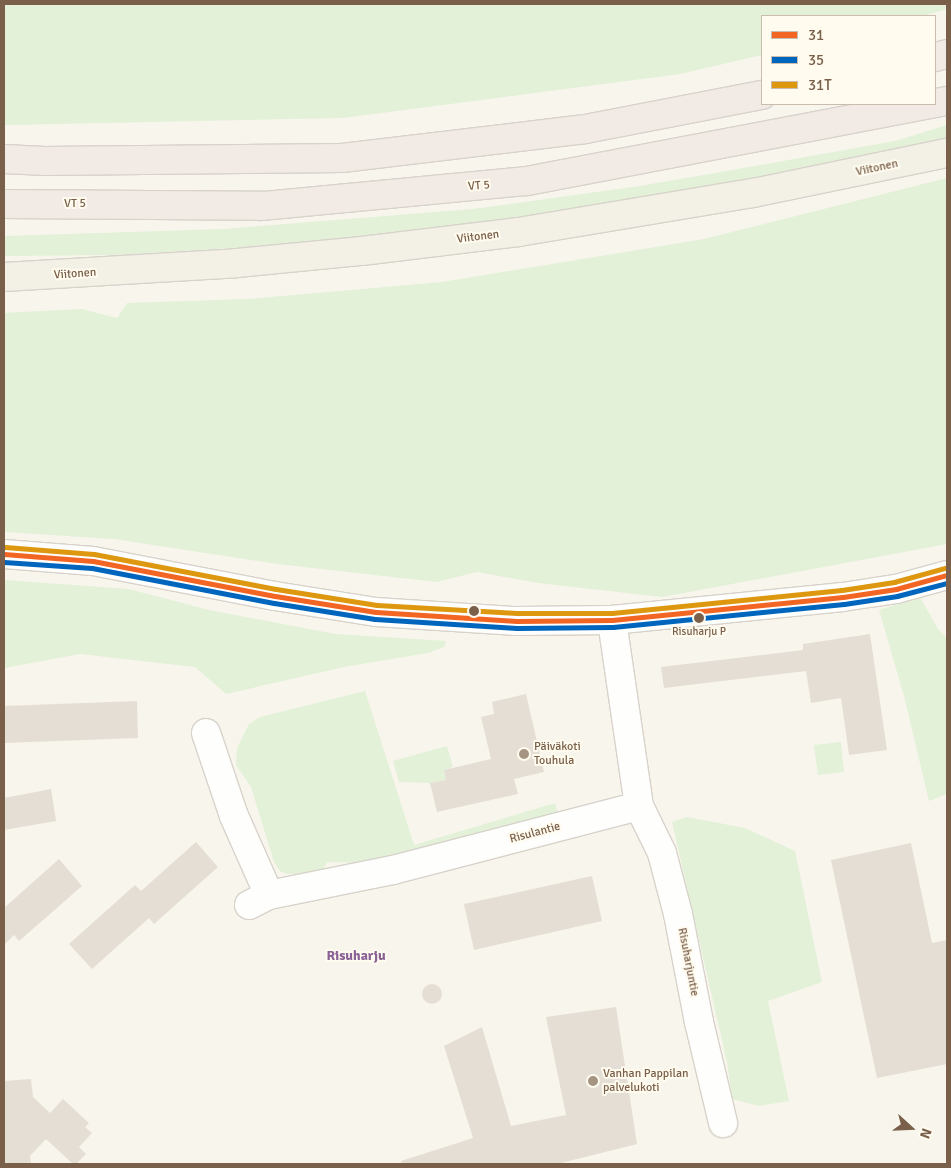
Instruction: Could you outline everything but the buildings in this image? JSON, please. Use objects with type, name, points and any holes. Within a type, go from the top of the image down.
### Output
[{"type":"highway","points":[[4,159],[45,161],[342,158],[585,129],[761,95]]},
{"type":"highway","name":"VT 5","points":[[4,204],[262,206],[527,181],[926,105]]},
{"type":"main road","name":"Viitonen","points":[[4,277],[237,263],[362,251],[520,232],[753,193],[947,153]]},
{"type":"street","points":[[4,554],[93,561],[276,596],[376,612],[516,622],[612,620],[843,597],[896,588],[947,576]]},
{"type":"street","points":[[612,620],[639,806]]},
{"type":"street","name":"Risulantie","points":[[206,733],[234,816],[259,900],[393,870],[639,806]]},
{"type":"street","name":"Risuharjuntie","points":[[639,806],[662,853],[678,914],[699,1022],[723,1123]]},
{"type":"green space","points":[[4,4],[947,4],[947,9],[926,15],[761,15],[761,55],[680,74],[343,118],[4,125]]},
{"type":"green space","points":[[947,125],[947,139],[807,170],[506,221],[377,239],[119,255],[4,256],[4,236],[224,229],[473,209],[640,186],[755,166],[895,141]]},
{"type":"green space","points":[[947,178],[947,544],[662,597],[538,583],[477,572],[436,582],[278,564],[114,539],[4,532],[4,313],[82,309],[117,318],[127,303],[247,299],[442,282],[704,239]]},
{"type":"green space","points":[[4,580],[129,589],[209,610],[335,634],[446,641],[444,647],[428,653],[344,667],[226,694],[195,667],[80,654],[4,668]]},
{"type":"green space","points":[[920,597],[938,629],[947,638],[947,794],[929,801],[904,696],[879,610]]},
{"type":"green space","points":[[365,691],[414,845],[555,803],[558,815],[368,863],[327,862],[323,871],[315,874],[287,874],[280,871],[274,862],[251,787],[236,765],[237,748],[249,724],[260,717]]},
{"type":"green space","points":[[841,742],[844,772],[818,775],[814,745]]},
{"type":"green space","points":[[447,746],[453,767],[444,770],[446,780],[430,783],[399,782],[393,761]]},
{"type":"green space","points":[[687,817],[745,828],[795,851],[822,982],[768,1001],[789,1101],[759,1106],[732,1099],[727,1062],[672,822]]},
{"type":"transit line","name":"31T","points":[[5,547],[94,554],[276,589],[377,605],[517,613],[612,613],[842,590],[894,582],[945,568]]},
{"type":"transit line","name":"31","points":[[4,554],[93,561],[275,596],[376,612],[517,621],[612,620],[843,597],[896,589],[947,575]]},
{"type":"transit line","name":"35","points":[[4,562],[92,568],[274,603],[375,619],[517,628],[613,627],[844,604],[897,596],[947,583]]},
{"type":"place","name":"Risuharju P","points":[[699,618]]},
{"type":"place","name":"Päiväkoti Touhula","points":[[524,754]]},
{"type":"place","name":"Vanhan Pappilan palvelukoti","points":[[593,1081]]},
{"type":"district","name":"Risuharju","points":[[356,956]]}]
